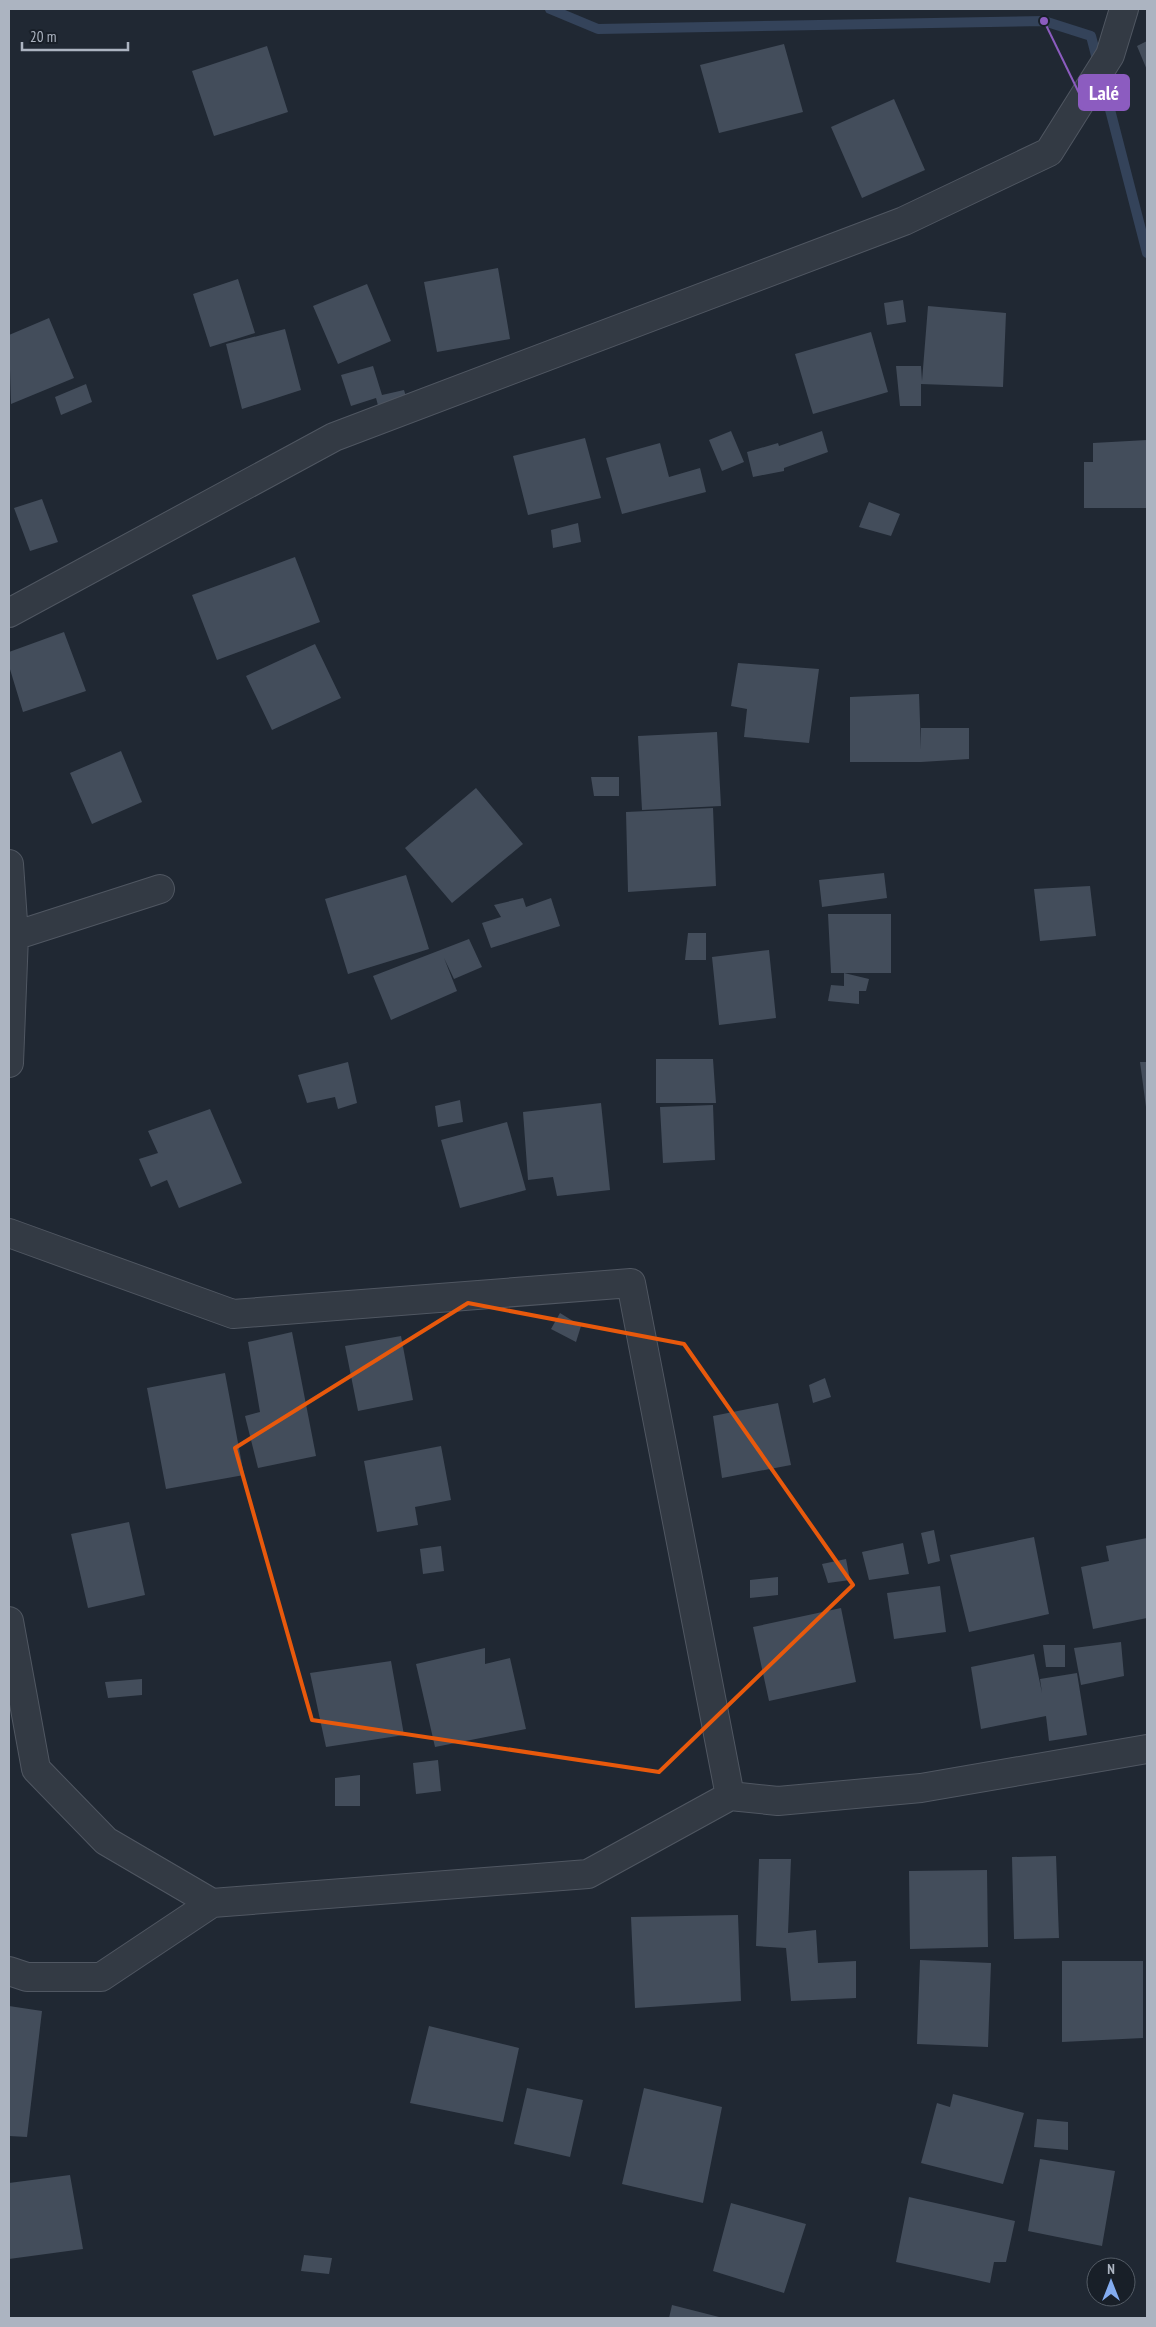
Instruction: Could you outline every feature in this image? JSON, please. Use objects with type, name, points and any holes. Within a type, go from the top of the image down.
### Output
[{"type":"street","points":[[9,613],[334,436],[904,221],[1049,152],[1110,55],[1124,9]]},
{"type":"street","points":[[9,864],[14,936],[9,1063]]},
{"type":"street","points":[[14,936],[160,889]]},
{"type":"street","points":[[9,1233],[233,1314],[631,1283],[730,1796]]},
{"type":"street","points":[[9,1621],[36,1769],[106,1841],[212,1903]]},
{"type":"street","points":[[9,1971],[27,1977],[101,1977],[212,1903],[588,1874],[730,1796],[778,1801],[922,1788],[1147,1749]]},
{"type":"highlighted area","points":[[468,1303],[684,1344],[853,1585],[659,1772],[312,1720],[235,1448]]},
{"type":"building","points":[[1147,41],[1147,70],[1137,46]]},
{"type":"building","points":[[784,44],[803,112],[719,133],[700,65]]},
{"type":"building","points":[[267,46],[288,112],[214,136],[192,71]]},
{"type":"building","points":[[894,99],[925,170],[862,198],[831,127]]},
{"type":"building","points":[[498,268],[510,339],[437,352],[424,282]]},
{"type":"building","points":[[238,279],[255,333],[210,347],[193,294]]},
{"type":"building","points":[[367,284],[391,341],[338,364],[313,306]]},
{"type":"building","points":[[903,300],[906,322],[887,325],[884,303]]},
{"type":"building","points":[[928,306],[1006,313],[1003,387],[921,384],[921,406],[900,406],[896,366],[921,366],[922,381]]},
{"type":"building","points":[[49,318],[74,378],[11,404],[9,335]]},
{"type":"building","points":[[285,329],[301,390],[242,409],[226,344]]},
{"type":"building","points":[[871,332],[888,392],[813,414],[795,354]]},
{"type":"building","points":[[373,366],[382,395],[404,390],[407,400],[379,409],[376,398],[351,406],[341,375]]},
{"type":"building","points":[[86,384],[92,402],[61,415],[55,397]]},
{"type":"building","points":[[731,431],[744,462],[722,471],[709,440]]},
{"type":"building","points":[[822,431],[828,452],[784,468],[784,471],[753,477],[747,452],[778,443],[779,446]]},
{"type":"building","points":[[585,438],[601,498],[528,515],[513,456]]},
{"type":"building","points":[[1147,440],[1147,508],[1084,508],[1084,462],[1093,462],[1093,443]]},
{"type":"building","points":[[660,443],[669,477],[700,468],[706,492],[622,514],[606,458]]},
{"type":"building","points":[[42,499],[58,542],[30,551],[14,508]]},
{"type":"building","points":[[869,502],[900,514],[891,536],[859,527]]},
{"type":"building","points":[[578,523],[581,542],[553,548],[551,530]]},
{"type":"building","points":[[295,557],[320,622],[217,660],[192,595]]},
{"type":"building","points":[[64,632],[86,691],[23,712],[9,666],[9,652]]},
{"type":"building","points":[[315,644],[341,698],[272,730],[246,676]]},
{"type":"building","points":[[738,663],[819,669],[809,743],[744,737],[747,709],[731,706]]},
{"type":"building","points":[[919,694],[921,750],[921,728],[969,728],[969,759],[921,762],[850,762],[850,697]]},
{"type":"building","points":[[717,732],[721,806],[642,810],[638,736]]},
{"type":"building","points":[[121,751],[142,802],[92,824],[70,773]]},
{"type":"building","points":[[591,777],[619,777],[619,796],[594,796]]},
{"type":"building","points":[[476,788],[523,844],[452,903],[405,848]]},
{"type":"building","points":[[713,808],[716,886],[628,892],[626,812]]},
{"type":"building","points":[[884,873],[887,898],[822,907],[819,880]]},
{"type":"building","points":[[406,875],[429,949],[348,974],[325,899]]},
{"type":"building","points":[[1090,886],[1096,936],[1040,941],[1034,889]]},
{"type":"building","points":[[523,898],[526,907],[551,898],[560,926],[491,948],[482,923],[501,917],[494,905]]},
{"type":"building","points":[[828,914],[891,914],[891,973],[831,973]]},
{"type":"building","points":[[688,933],[706,933],[706,960],[685,960]]},
{"type":"building","points":[[469,939],[482,967],[454,979],[444,958],[457,991],[391,1020],[373,976]]},
{"type":"building","points":[[769,950],[776,1018],[719,1025],[712,957]]},
{"type":"building","points":[[844,973],[869,979],[866,991],[859,991],[859,1004],[828,1001],[831,985],[844,986]]},
{"type":"building","points":[[656,1059],[713,1059],[716,1103],[656,1103]]},
{"type":"building","points":[[348,1062],[357,1103],[338,1109],[335,1097],[307,1103],[298,1075]]},
{"type":"building","points":[[1140,1062],[1147,1062],[1147,1107],[1146,1107]]},
{"type":"building","points":[[460,1100],[463,1122],[438,1127],[435,1106]]},
{"type":"building","points":[[601,1103],[610,1190],[557,1196],[553,1177],[528,1180],[523,1112]]},
{"type":"building","points":[[713,1105],[715,1160],[663,1163],[660,1107]]},
{"type":"building","points":[[210,1109],[242,1183],[179,1208],[167,1180],[151,1187],[139,1159],[158,1153],[148,1131]]},
{"type":"building","points":[[507,1122],[526,1190],[460,1208],[441,1140]]},
{"type":"building","points":[[560,1313],[581,1326],[576,1342],[551,1329]]},
{"type":"building","points":[[292,1332],[316,1456],[258,1468],[245,1416],[260,1412],[248,1342]]},
{"type":"building","points":[[401,1336],[413,1400],[358,1411],[345,1346]]},
{"type":"building","points":[[225,1373],[244,1475],[166,1489],[147,1388]]},
{"type":"building","points":[[825,1378],[831,1397],[813,1403],[809,1385]]},
{"type":"building","points":[[778,1403],[791,1465],[722,1478],[713,1416]]},
{"type":"building","points":[[441,1446],[451,1500],[415,1507],[418,1525],[377,1532],[364,1461]]},
{"type":"building","points":[[129,1522],[145,1595],[88,1608],[71,1534]]},
{"type":"building","points":[[934,1530],[940,1561],[928,1564],[921,1533]]},
{"type":"building","points":[[1034,1537],[1049,1614],[969,1632],[950,1555]]},
{"type":"building","points":[[1147,1538],[1147,1618],[1093,1629],[1081,1567],[1109,1561],[1106,1546]]},
{"type":"building","points":[[903,1543],[909,1574],[869,1580],[862,1552]]},
{"type":"building","points":[[441,1546],[444,1571],[423,1574],[420,1549]]},
{"type":"building","points":[[846,1559],[850,1580],[828,1583],[822,1564]]},
{"type":"building","points":[[778,1577],[778,1595],[750,1598],[750,1580]]},
{"type":"building","points":[[940,1586],[946,1632],[894,1639],[887,1593]]},
{"type":"building","points":[[841,1608],[856,1682],[769,1701],[753,1627]]},
{"type":"building","points":[[1121,1642],[1124,1676],[1081,1685],[1074,1648]]},
{"type":"building","points":[[1043,1645],[1065,1645],[1065,1667],[1046,1667]]},
{"type":"building","points":[[485,1648],[485,1664],[510,1658],[526,1729],[435,1747],[416,1664]]},
{"type":"building","points":[[1034,1654],[1042,1693],[1040,1679],[1077,1673],[1087,1735],[1049,1741],[1046,1716],[981,1729],[971,1667]]},
{"type":"building","points":[[391,1661],[404,1735],[326,1747],[310,1673]]},
{"type":"building","points":[[142,1679],[142,1695],[108,1698],[105,1682]]},
{"type":"building","points":[[438,1760],[441,1791],[416,1794],[413,1763]]},
{"type":"building","points":[[360,1775],[360,1806],[335,1806],[335,1778]]},
{"type":"building","points":[[1056,1856],[1059,1938],[1014,1939],[1012,1857]]},
{"type":"building","points":[[759,1859],[791,1859],[788,1933],[816,1930],[818,1963],[856,1961],[856,1998],[791,2001],[786,1948],[756,1946]]},
{"type":"building","points":[[987,1870],[988,1947],[910,1949],[909,1871]]},
{"type":"building","points":[[738,1915],[741,2001],[635,2008],[631,1917]]},
{"type":"building","points":[[920,1960],[991,1963],[988,2047],[917,2044]]},
{"type":"building","points":[[1062,1961],[1143,1961],[1143,2038],[1062,2042]]},
{"type":"building","points":[[9,2006],[42,2011],[27,2137],[9,2136]]},
{"type":"building","points":[[429,2026],[519,2048],[503,2122],[410,2103]]},
{"type":"building","points":[[527,2088],[583,2100],[570,2157],[514,2144]]},
{"type":"building","points":[[644,2088],[722,2107],[703,2203],[622,2184]]},
{"type":"building","points":[[953,2094],[1024,2113],[1003,2184],[921,2163],[937,2103],[950,2107]]},
{"type":"building","points":[[1037,2119],[1068,2122],[1068,2150],[1034,2147]]},
{"type":"building","points":[[1040,2159],[1115,2171],[1102,2246],[1028,2231]]},
{"type":"building","points":[[70,2175],[83,2249],[9,2259],[9,2183]]},
{"type":"building","points":[[909,2197],[1015,2221],[1006,2262],[994,2262],[990,2283],[896,2262]]},
{"type":"building","points":[[731,2203],[806,2224],[784,2293],[713,2271]]},
{"type":"building","points":[[304,2255],[332,2258],[329,2274],[301,2271]]},
{"type":"building","points":[[672,2305],[723,2318],[669,2318]]},
{"type":"waterway","points":[[550,9],[598,29],[1044,21],[1091,36],[1147,253]]},
{"type":"place","name":"Lalé","points":[[1044,21]]}]
